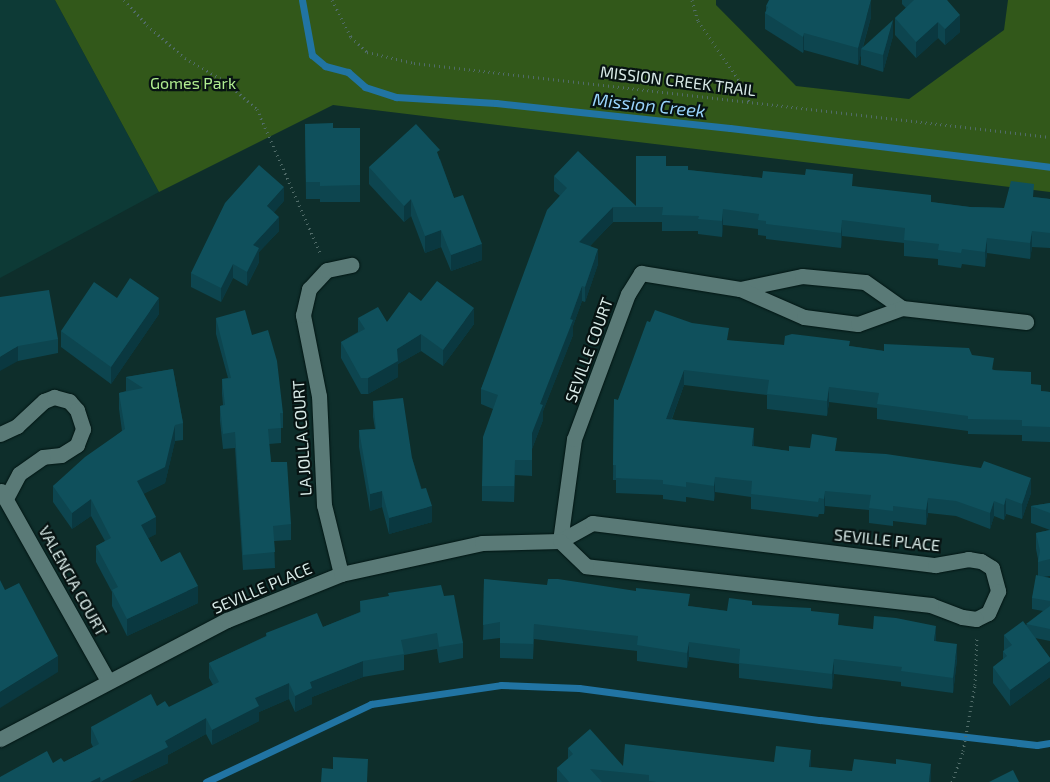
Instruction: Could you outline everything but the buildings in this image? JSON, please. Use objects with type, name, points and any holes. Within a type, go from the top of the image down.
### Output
[{"type":"street","points":[[327,270],[351,265]]},
{"type":"street","name":"LA JOLLA COURT","points":[[327,270],[309,289],[303,315],[319,396],[324,505],[341,574]]},
{"type":"street","name":"SEVILLE COURT","points":[[560,541],[574,439],[628,294],[641,273],[740,289],[804,318],[858,324],[902,308],[1026,322]]},
{"type":"street","name":"SEVILLE COURT","points":[[740,289],[802,276],[865,282],[902,308]]},
{"type":"street","name":"VALENCIA COURT","points":[[0,434],[18,426],[44,401],[54,397],[69,401],[77,410],[83,429],[77,445],[61,455],[43,457],[19,474],[3,493],[108,681]]},
{"type":"street","name":"SEVILLE PLACE","points":[[0,739],[227,620],[341,574],[482,543],[560,541],[592,523],[935,565],[955,560],[981,561],[992,568],[998,591],[988,613],[976,618]]},
{"type":"street","points":[[560,541],[586,566],[931,605],[962,617],[976,618]]},
{"type":"path","points":[[124,0],[147,26],[184,58],[225,81],[257,109],[327,270]]},
{"type":"path","name":"MISSION CREEK TRAIL","points":[[332,0],[351,37],[367,52],[414,63],[1050,137]]},
{"type":"path","points":[[692,0],[698,21],[743,86],[749,102]]},
{"type":"path","points":[[952,782],[963,752],[975,685],[976,618]]},
{"type":"shaded area","points":[[0,0],[55,0],[159,192],[0,278]]},
{"type":"green space","name":"Gomes Park","points":[[55,0],[716,0],[716,5],[796,86],[909,99],[1004,30],[1008,0],[1050,0],[1050,192],[333,105],[159,192]]},
{"type":"waterway","name":"Mission Creek","points":[[302,0],[312,55],[325,66],[348,72],[365,87],[396,97],[496,103],[730,128],[1050,167]]},
{"type":"waterway","points":[[206,782],[371,704],[501,685],[579,688],[820,720],[1037,745],[1050,743]]}]
